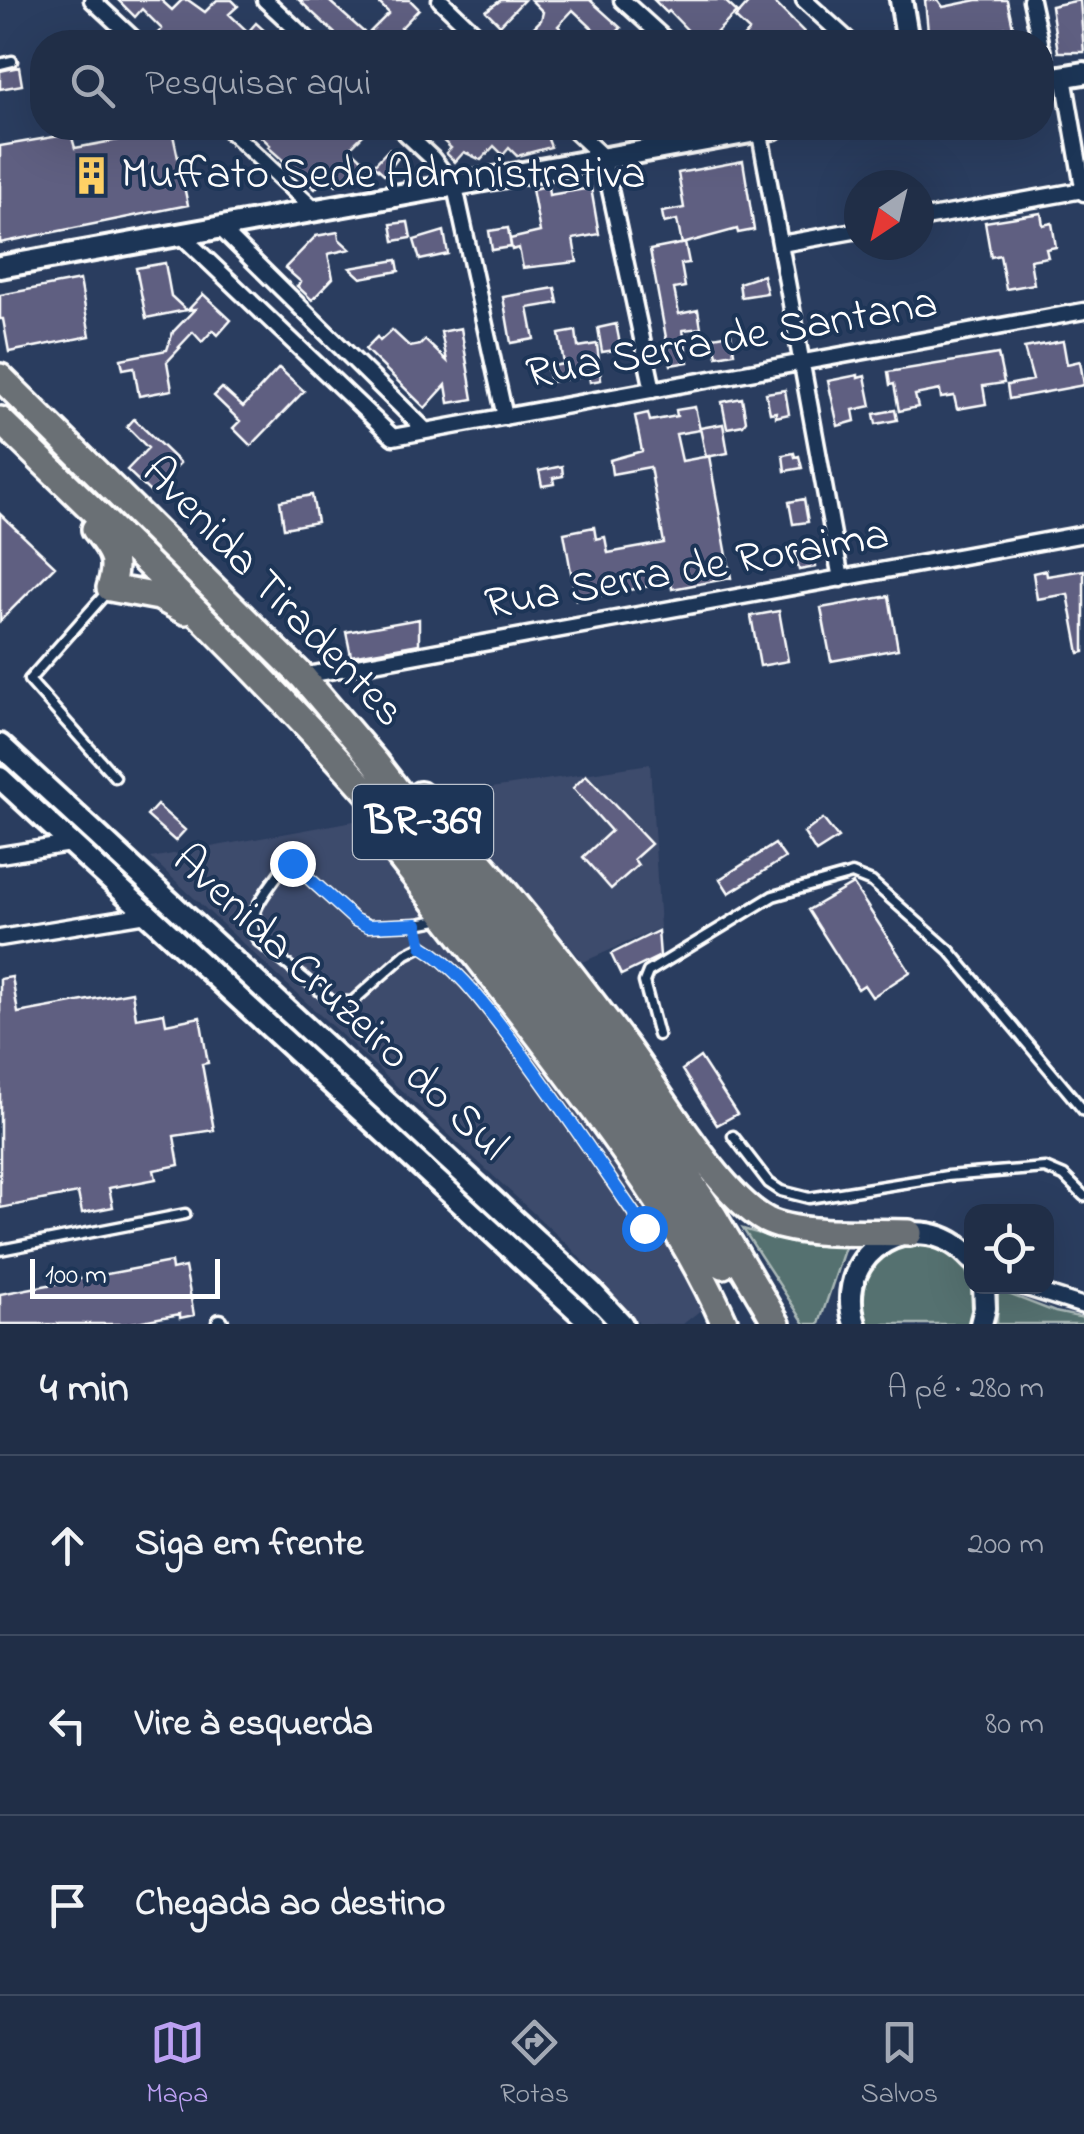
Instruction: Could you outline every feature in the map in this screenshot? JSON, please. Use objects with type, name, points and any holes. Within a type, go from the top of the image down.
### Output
[{"type":"highway","name":"Avenida Tiradentes","points":[[0,377],[302,676],[339,718],[624,1082],[714,1218],[777,1324]]},
{"type":"highway","name":"Avenida Tiradentes","points":[[0,420],[212,626],[323,743],[476,922],[609,1092],[670,1179],[758,1324]]},
{"type":"highway","points":[[45,464],[112,552],[116,570],[110,588],[159,597],[212,626]]},
{"type":"highway","points":[[339,718],[388,760],[467,845],[622,1043],[734,1196],[762,1217],[790,1228],[909,1233]]},
{"type":"highway","points":[[323,743],[389,842],[580,1090],[645,1182],[702,1271],[725,1324]]},
{"type":"street","points":[[92,0],[124,30]]},
{"type":"street","points":[[265,0],[297,30]]},
{"type":"street","points":[[440,0],[471,30]]},
{"type":"street","points":[[622,0],[655,30]]},
{"type":"street","points":[[804,0],[837,30]]},
{"type":"street","points":[[901,0],[905,30]]},
{"type":"street","points":[[1031,0],[1038,30]]},
{"type":"street","points":[[934,217],[1084,192],[1059,77]]},
{"type":"street","points":[[241,140],[316,211]]},
{"type":"street","points":[[413,140],[455,186],[505,417]]},
{"type":"street","points":[[585,140],[603,157],[653,390]]},
{"type":"street","points":[[0,267],[698,140]]},
{"type":"street","points":[[767,140],[841,579]]},
{"type":"street","points":[[220,228],[426,431]]},
{"type":"street","points":[[782,244],[844,233]]},
{"type":"street","name":"Rua Serra de Santana","points":[[181,236],[393,437],[1084,311]]},
{"type":"street","name":"Rua Serra de Roraima","points":[[302,676],[1084,534]]},
{"type":"street","name":"Avenida Cruzeiro do Sul","points":[[0,745],[622,1324]]},
{"type":"street","name":"Avenida Cruzeiro do Sul","points":[[0,778],[592,1324]]},
{"type":"street","points":[[0,855],[70,844]]},
{"type":"street","points":[[0,938],[146,914]]},
{"type":"street","points":[[850,1318],[853,1280],[865,1258],[885,1241],[909,1233],[943,1238],[964,1254]]},
{"type":"street","points":[[568,1299],[592,1292]]},
{"type":"street","points":[[982,1324],[985,1294]]},
{"type":"street","points":[[1046,1294],[1084,1306]]},
{"type":"lane","points":[[0,64],[12,61]]},
{"type":"lane","points":[[110,588],[29,680],[116,778]]},
{"type":"lane","points":[[422,946],[406,954],[352,1002],[341,1003],[332,1001],[258,941],[250,918],[284,866],[292,863],[355,920],[368,926],[448,918]]},
{"type":"lane","points":[[658,1035],[644,982],[648,972],[773,896],[852,874],[872,882],[950,951],[1084,1111]]},
{"type":"lane","points":[[417,924],[422,946],[437,954],[484,1004],[545,1083],[644,1228]]},
{"type":"lane","points":[[733,1136],[769,1183],[781,1191],[810,1198],[947,1176],[1045,1168],[1064,1176],[1084,1196]]},
{"type":"lane","points":[[0,1250],[186,1214]]},
{"type":"shaded area","points":[[650,764],[660,928],[583,962],[446,795]]},
{"type":"shaded area","points":[[354,821],[455,934],[517,1013],[648,1208],[707,1305],[683,1324],[640,1324],[570,1247],[151,858]]},
{"type":"green space","points":[[743,1229],[795,1244],[845,1247],[819,1324],[805,1324]]},
{"type":"green space","points":[[922,1244],[937,1248],[959,1262],[964,1269],[964,1294],[974,1296],[972,1324],[865,1324],[862,1309],[866,1280],[881,1259],[906,1246]]},
{"type":"green space","points":[[998,1294],[1084,1318],[1084,1324],[997,1324]]},
{"type":"building","points":[[118,0],[161,0],[172,10],[182,0],[188,0],[205,12],[217,0],[232,0],[238,6],[229,14],[246,30],[161,30],[142,9],[135,17]]},
{"type":"building","points":[[299,0],[328,0],[361,30],[331,30]]},
{"type":"building","points":[[376,0],[410,0],[419,9],[401,28],[372,30],[389,13]]},
{"type":"building","points":[[501,0],[524,0],[500,25],[486,11]]},
{"type":"building","points":[[531,0],[590,0],[621,28],[592,30],[573,10],[558,26],[562,30],[531,30],[543,12]]},
{"type":"building","points":[[654,0],[724,0],[737,12],[719,30],[687,30]]},
{"type":"building","points":[[751,0],[772,0],[802,30],[748,30],[735,18]]},
{"type":"building","points":[[925,0],[938,0],[943,7],[977,0],[1007,0],[1013,27],[1004,30],[928,30]]},
{"type":"building","points":[[1080,0],[1084,52],[1058,52],[1051,6]]},
{"type":"building","points":[[19,67],[22,85],[0,89],[0,71]]},
{"type":"building","name":"Muffato Sede Admnistrativa","points":[[36,140],[73,140],[75,148],[118,140],[174,140],[188,205],[0,243],[0,146]]},
{"type":"building","points":[[265,140],[358,140],[350,148],[367,164],[352,179],[349,176],[336,185],[327,176],[315,189]]},
{"type":"building","points":[[442,140],[548,140],[551,147],[517,156],[509,148],[503,155],[494,146],[481,160],[464,152],[455,162],[446,153],[451,148]]},
{"type":"building","points":[[389,149],[398,158],[385,175],[374,165]]},
{"type":"building","points":[[743,161],[754,230],[738,233],[737,229],[682,244],[677,220],[664,223],[662,212],[684,208],[678,173]]},
{"type":"building","points":[[548,186],[549,195],[591,188],[599,234],[573,239],[577,262],[523,268],[519,248],[512,250],[510,239],[540,232],[532,189]]},
{"type":"building","points":[[1041,213],[1043,225],[1052,223],[1056,247],[1046,249],[1048,257],[1030,260],[1034,284],[1006,289],[1000,255],[991,257],[985,222]]},
{"type":"building","points":[[408,222],[411,238],[394,241],[391,224]]},
{"type":"building","points":[[508,228],[511,247],[492,250],[489,231]]},
{"type":"building","points":[[444,231],[448,254],[420,260],[414,240]]},
{"type":"building","points":[[338,232],[339,239],[350,249],[328,254],[333,278],[312,300],[297,286],[301,282],[285,268],[316,236]]},
{"type":"building","points":[[685,243],[689,263],[681,264],[685,287],[674,289],[679,314],[698,310],[701,328],[683,330],[688,362],[671,365],[650,250]]},
{"type":"building","points":[[397,260],[399,271],[361,278],[350,268]]},
{"type":"building","points":[[165,263],[171,296],[186,310],[146,318],[136,268]]},
{"type":"building","points":[[763,275],[767,293],[741,297],[739,283]]},
{"type":"building","points":[[80,280],[90,336],[9,352],[0,319],[0,295]]},
{"type":"building","points":[[555,288],[558,303],[528,308],[534,339],[511,343],[503,297]]},
{"type":"building","points":[[203,294],[231,320],[218,335],[213,330],[202,342],[193,332],[178,348],[181,347],[167,362],[172,390],[139,396],[134,367],[123,369],[121,359],[167,350],[173,332],[195,309],[188,310]]},
{"type":"building","points":[[616,324],[621,349],[602,352],[598,328]]},
{"type":"building","points":[[461,328],[473,399],[449,403],[446,385],[425,408],[365,349],[392,330],[410,347],[425,340],[447,361],[441,332]]},
{"type":"building","points":[[576,331],[578,347],[597,344],[601,380],[590,382],[589,375],[550,382],[547,367],[564,364],[559,334]]},
{"type":"building","points":[[731,334],[734,353],[717,356],[713,337]]},
{"type":"building","points":[[1063,341],[1067,364],[1080,361],[1084,385],[1009,399],[1007,385],[1033,380],[1024,348]]},
{"type":"building","points":[[998,354],[1004,383],[983,386],[986,404],[957,409],[954,396],[941,398],[940,390],[915,395],[918,407],[899,411],[888,372]]},
{"type":"building","points":[[279,368],[304,391],[251,446],[233,428],[240,421],[214,396],[222,388],[243,407]]},
{"type":"building","points":[[865,376],[871,406],[853,410],[855,421],[838,426],[828,381]]},
{"type":"building","points":[[785,390],[789,414],[776,417],[776,412],[770,413],[766,393]]},
{"type":"building","points":[[742,398],[746,421],[727,428],[722,402]]},
{"type":"building","points":[[695,407],[700,430],[676,434],[682,461],[709,456],[731,578],[672,589],[671,582],[576,600],[564,533],[594,527],[596,539],[605,537],[608,553],[664,543],[650,467],[612,474],[610,460],[642,451],[635,416],[648,413],[650,421],[677,416],[676,410]]},
{"type":"building","points":[[895,410],[897,420],[876,424],[874,414]]},
{"type":"building","points":[[134,419],[180,463],[151,493],[127,470],[148,448],[127,427]]},
{"type":"building","points":[[723,424],[728,453],[706,457],[700,428]]},
{"type":"building","points":[[794,453],[802,468],[785,471],[783,455]]},
{"type":"building","points":[[562,466],[563,476],[553,478],[554,484],[542,486],[539,471]]},
{"type":"building","points":[[312,495],[317,522],[284,528],[280,501]]},
{"type":"building","points":[[804,499],[808,522],[793,524],[789,502]]},
{"type":"building","points":[[0,514],[55,566],[0,621]]},
{"type":"building","points":[[813,550],[816,567],[799,570],[795,552]]},
{"type":"building","points":[[1046,570],[1047,576],[1084,570],[1084,652],[1079,653],[1068,594],[1037,599],[1033,573]]},
{"type":"building","points":[[889,596],[898,649],[831,661],[821,608]]},
{"type":"building","points":[[779,611],[788,661],[760,666],[751,616]]},
{"type":"building","points":[[419,619],[419,644],[351,656],[346,632]]},
{"type":"building","points":[[586,775],[651,844],[634,859],[638,865],[611,889],[583,857],[611,831],[573,788]]},
{"type":"building","points":[[157,805],[185,830],[175,841],[147,816]]},
{"type":"building","points":[[823,819],[838,838],[816,852],[804,833]]},
{"type":"building","points":[[775,844],[785,858],[729,893],[720,879]]},
{"type":"building","points":[[853,884],[910,972],[872,997],[864,985],[858,989],[808,910]]},
{"type":"building","points":[[658,931],[660,956],[621,975],[611,954]]},
{"type":"building","points":[[12,977],[18,1013],[132,992],[136,1018],[164,1013],[166,1024],[200,1017],[208,1063],[202,1064],[214,1130],[174,1136],[179,1165],[154,1170],[156,1179],[109,1188],[113,1207],[82,1213],[78,1193],[0,1208],[0,979]]},
{"type":"building","points":[[700,1057],[737,1114],[717,1125],[682,1070]]},
{"type":"building","points":[[171,1262],[172,1270],[185,1267],[194,1315],[126,1324],[0,1324],[0,1294]]},
{"type":"place","name":"Muffato Sede Admnistrativa","points":[[91,176]]},
{"type":"route","points":[[292,863],[355,920],[368,926],[417,924],[422,946],[437,954],[484,1004],[545,1083],[644,1228]]}]
